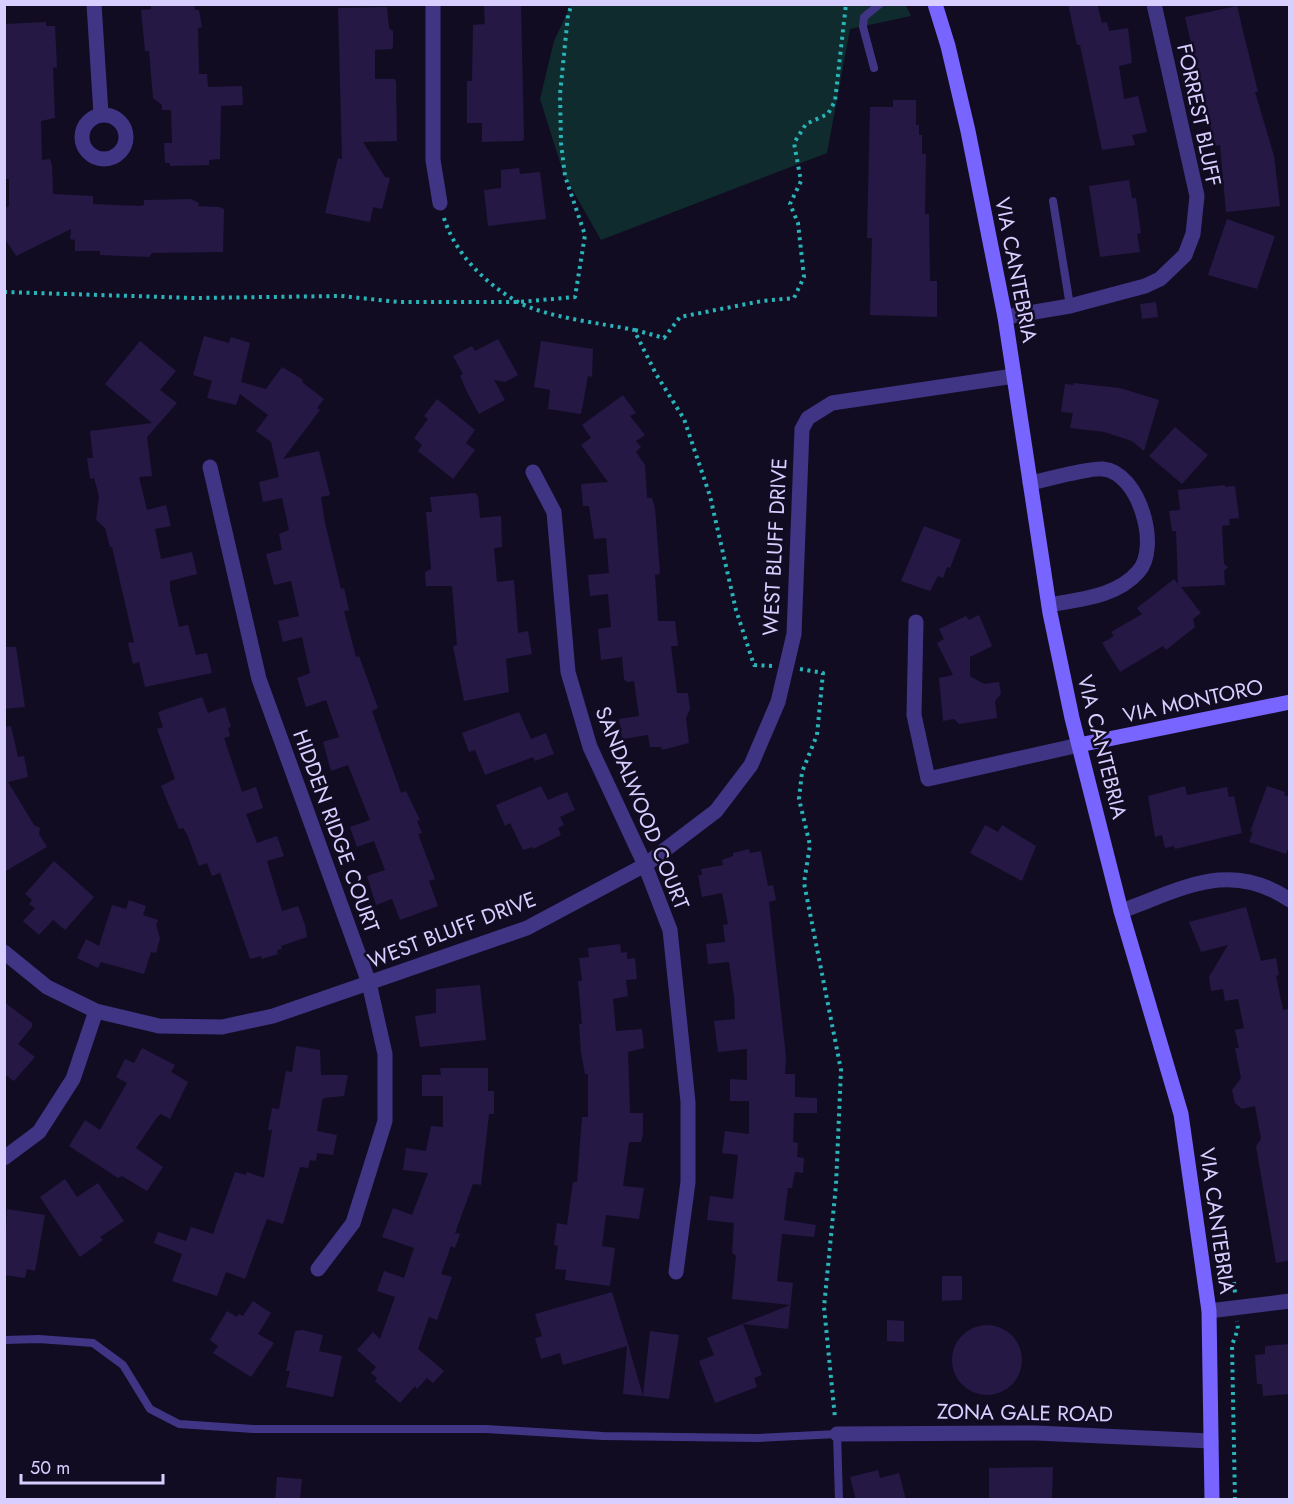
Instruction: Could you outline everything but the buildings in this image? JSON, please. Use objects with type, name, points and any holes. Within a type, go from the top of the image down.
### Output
[{"type":"main road","name":"VIA CANTEBRIA","points":[[935,4],[948,46],[968,131],[1005,316],[1049,605],[1079,746],[1121,911],[1181,1114],[1209,1311],[1212,1500]]},
{"type":"main road","name":"VIA MONTORO","points":[[1079,746],[1290,702]]},
{"type":"street","points":[[94,4],[101,114]]},
{"type":"street","points":[[433,4],[433,160],[440,203]]},
{"type":"street","name":"FORREST BLUFF","points":[[1005,316],[1070,306],[1145,286],[1160,279],[1185,255],[1193,234],[1197,195],[1154,4]]},
{"type":"street","name":"WEST BLUFF DRIVE","points":[[4,952],[47,987],[96,1011],[159,1026],[222,1027],[273,1016],[527,928],[645,865],[716,811],[751,765],[778,702],[794,634],[802,429],[808,418],[832,403],[1014,376]]},
{"type":"street","name":"HIDDEN RIDGE COURT","points":[[210,467],[259,679],[369,983],[385,1054],[385,1121],[352,1223],[318,1269]]},
{"type":"street","points":[[1030,483],[1103,469],[1126,478],[1139,500],[1146,533],[1146,560],[1138,573],[1111,592],[1049,605]]},
{"type":"street","name":"SANDALWOOD COURT","points":[[533,472],[554,512],[568,672],[590,747],[645,865],[670,930],[688,1102],[688,1182],[676,1272]]},
{"type":"street","name":"VIA MONTORO","points":[[916,622],[914,715],[928,779],[1079,746]]},
{"type":"street","points":[[1121,911],[1203,882],[1231,878],[1254,881],[1290,900]]},
{"type":"street","points":[[4,1158],[39,1132],[73,1079],[96,1011]]},
{"type":"street","points":[[1209,1311],[1290,1301]]},
{"type":"street","name":"ZONA GALE ROAD","points":[[837,1434],[1036,1433],[1211,1441]]},
{"type":"lane","points":[[874,68],[863,27],[864,17],[880,4]]},
{"type":"lane","points":[[1053,201],[1070,306]]},
{"type":"lane","points":[[4,1340],[39,1339],[93,1343],[123,1365],[150,1408],[179,1424],[252,1429],[486,1429],[650,1437],[757,1438],[837,1434],[839,1500]]},
{"type":"path","points":[[4,292],[195,298],[341,296],[399,302],[519,302],[575,297],[585,235],[565,176],[560,94],[568,15],[572,4]]},
{"type":"path","points":[[440,203],[449,234],[467,263],[519,302],[561,316],[664,338],[680,317],[762,301],[794,298],[804,277],[798,223],[790,204],[801,181],[794,143],[806,124],[828,114],[835,101],[846,4]]},
{"type":"path","points":[[634,330],[656,374],[684,419],[710,496],[736,610],[754,665],[824,673],[817,735],[802,772],[799,799],[810,845],[804,883],[841,1070],[836,1185],[824,1307],[837,1434]]},
{"type":"path","points":[[1234,1282],[1238,1329],[1232,1346],[1235,1500]]},
{"type":"green space","points":[[905,4],[911,16],[850,29],[827,153],[601,240],[564,175],[540,99],[554,41],[571,5]]}]
